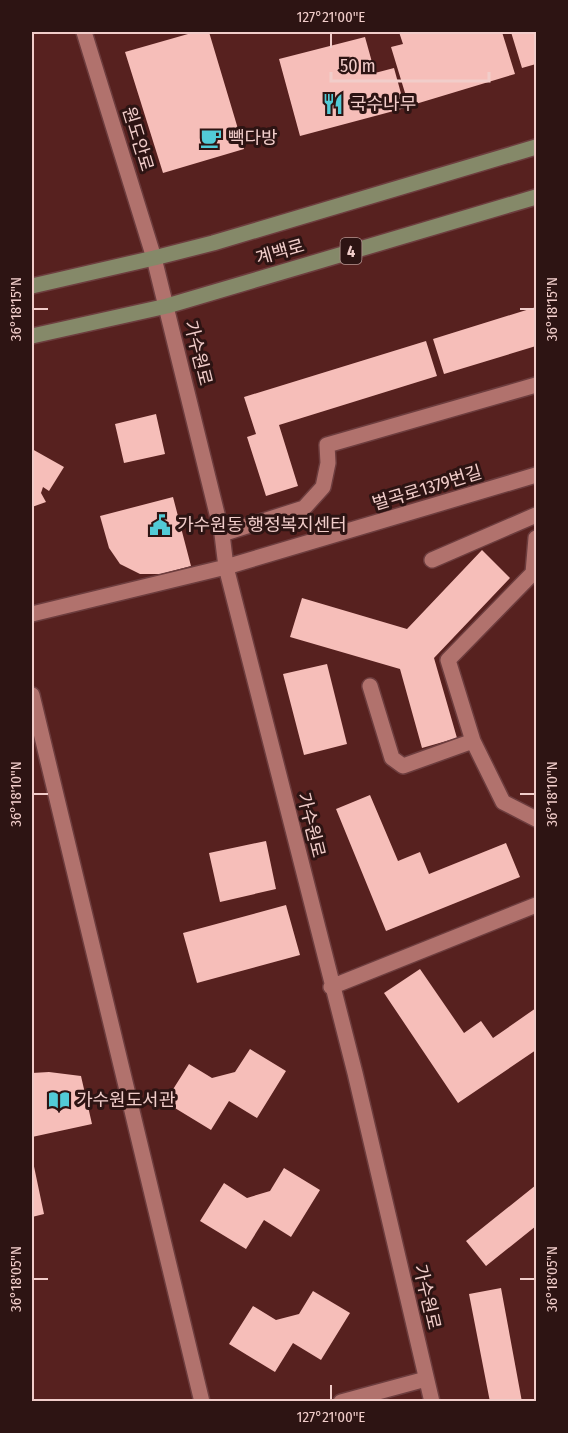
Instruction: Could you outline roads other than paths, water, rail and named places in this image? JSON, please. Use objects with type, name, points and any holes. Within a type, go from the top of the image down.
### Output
[{"type":"main road","name":"계백로","points":[[32,285],[213,243],[537,147]]},
{"type":"main road","name":"계백로","points":[[32,336],[167,306],[537,197]]},
{"type":"street","name":"원도안로","points":[[84,32],[154,258]]},
{"type":"street","name":"가수원로","points":[[154,258],[222,534],[225,567],[355,1073],[432,1401]]},
{"type":"street","points":[[222,534],[304,508],[323,487],[328,463],[327,445],[537,385]]},
{"type":"street","name":"벌곡로1379번길","points":[[32,614],[225,567],[537,475]]},
{"type":"street","points":[[432,560],[537,515]]},
{"type":"street","points":[[537,538],[533,573],[448,660],[473,741],[503,802],[537,819]]},
{"type":"street","points":[[370,686],[392,758],[403,766],[473,741]]},
{"type":"street","points":[[32,695],[202,1401]]},
{"type":"street","points":[[332,987],[537,905]]},
{"type":"street","points":[[341,1401],[426,1379]]},
{"type":"place","name":"국수나무","points":[[333,104]]},
{"type":"place","name":"빽다방","points":[[211,138]]},
{"type":"place","name":"가수원동 행정복지센터","points":[[160,525]]},
{"type":"place","name":"가수원도서관","points":[[59,1100]]}]
